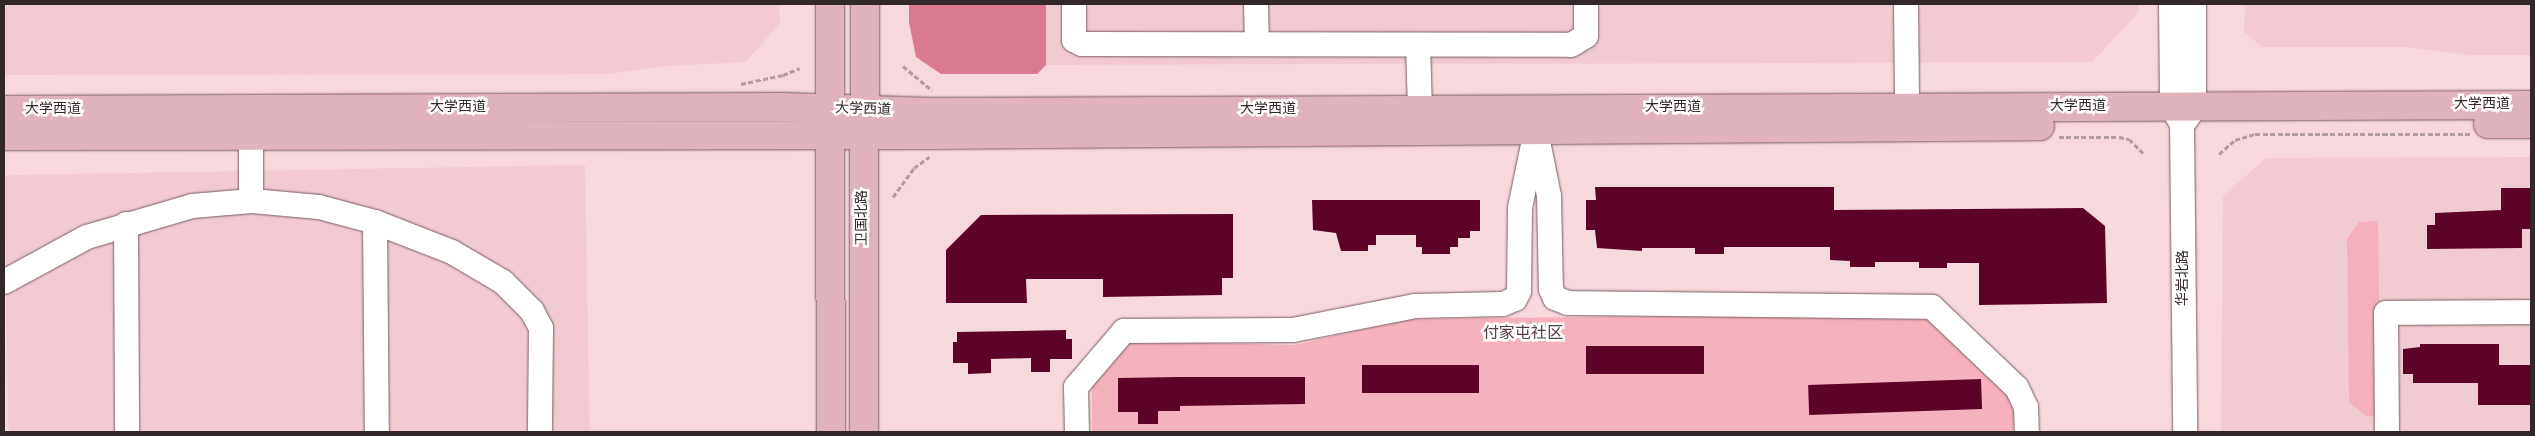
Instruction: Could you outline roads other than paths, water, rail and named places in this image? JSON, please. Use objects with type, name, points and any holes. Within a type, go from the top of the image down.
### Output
[{"type":"main road","points":[[830,4],[831,432]]},
{"type":"main road","name":"卫国北路","points":[[864,432],[865,4]]},
{"type":"main road","name":"大学西道","points":[[4,110],[1536,131],[2531,105]]},
{"type":"main road","name":"大学西道","points":[[865,123],[1420,110],[1907,107],[2183,113],[2531,124]]},
{"type":"main road","name":"大学西道","points":[[4,136],[251,135],[831,122]]},
{"type":"street","points":[[1074,4],[1074,40],[1082,44],[1571,46],[1586,36],[1586,4]]},
{"type":"street","points":[[1256,4],[1256,44]]},
{"type":"street","points":[[1906,4],[1907,107]]},
{"type":"street","name":"华岩北路","points":[[2171,4],[2183,113],[2185,432]]},
{"type":"street","name":"华岩北路","points":[[2183,113],[2194,4]]},
{"type":"street","points":[[1418,45],[1420,110]]},
{"type":"street","points":[[1077,432],[1076,387],[1124,331],[1293,330],[1415,306],[1503,304],[1515,299],[1519,291],[1520,208],[1536,131]]},
{"type":"street","points":[[1536,131],[1549,196],[1551,289],[1555,298],[1568,303],[1932,307],[2018,388],[2026,406],[2027,432]]},
{"type":"street","points":[[251,135],[251,201]]},
{"type":"street","points":[[4,282],[87,237],[192,206],[251,201],[319,207],[375,222],[452,252],[504,282],[532,311],[541,328],[540,432]]},
{"type":"street","points":[[375,222],[377,432]]},
{"type":"street","points":[[126,224],[127,432]]},
{"type":"street","points":[[2387,432],[2386,313],[2531,312]]},
{"type":"district","name":"付家屯社区","points":[[1523,334]]}]
